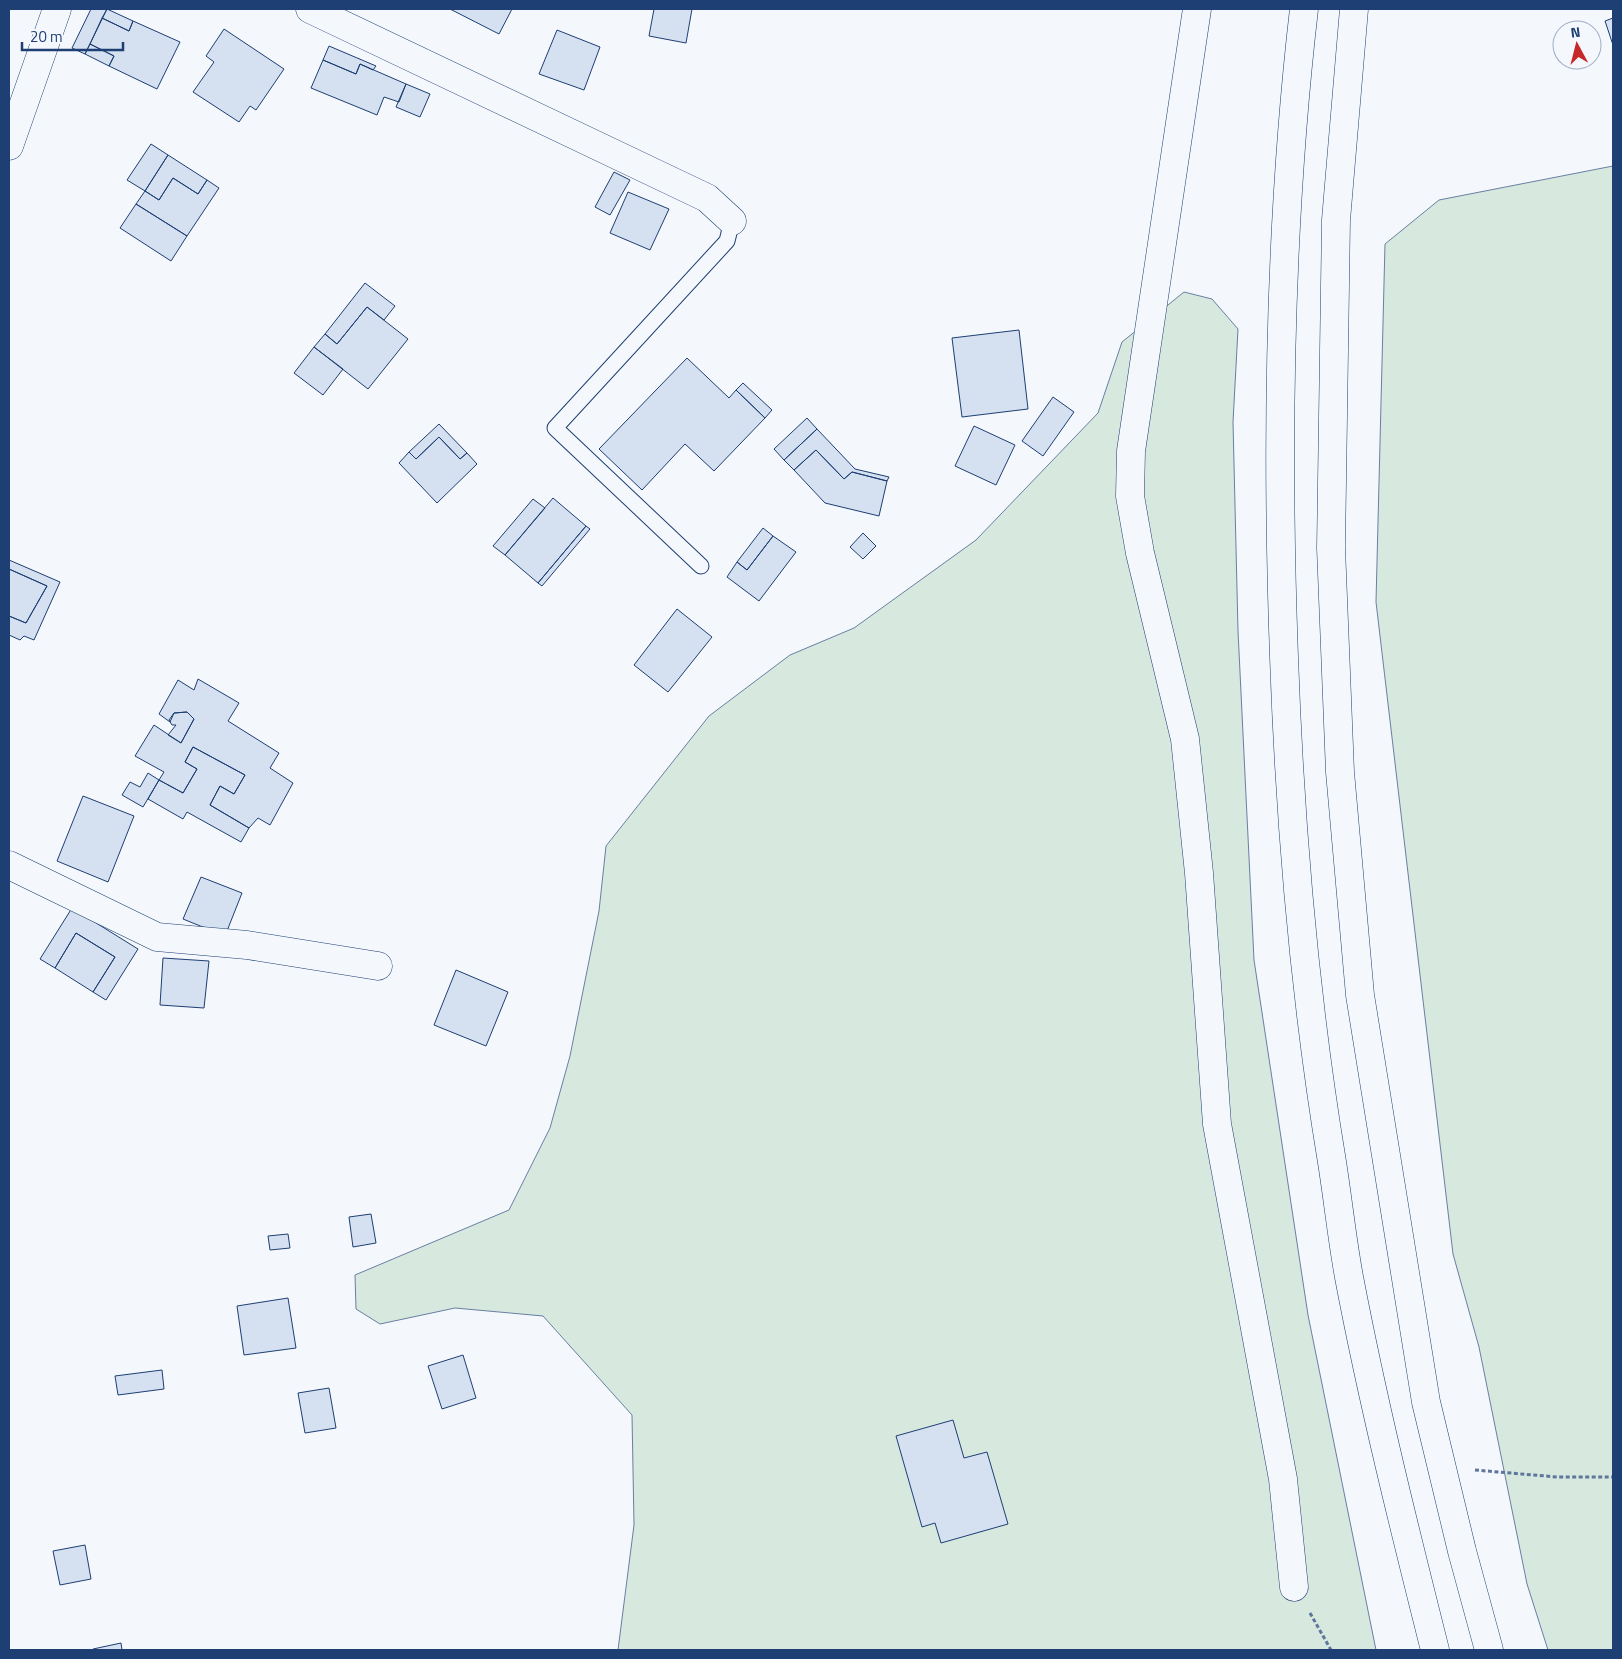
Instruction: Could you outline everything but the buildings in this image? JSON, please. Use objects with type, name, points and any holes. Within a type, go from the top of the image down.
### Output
[{"type":"main road","points":[[9,146],[58,9]]},
{"type":"main road","points":[[310,9],[707,198],[732,221]]},
{"type":"main road","points":[[1197,9],[1131,451],[1130,496],[1140,553],[1185,739],[1199,873],[1217,1124],[1283,1479],[1294,1587]]},
{"type":"main road","points":[[1304,9],[1296,83],[1280,335],[1279,532],[1289,792],[1305,975],[1348,1274],[1391,1474],[1435,1650]]},
{"type":"main road","points":[[1354,9],[1336,220],[1332,548],[1340,772],[1360,995],[1426,1402],[1462,1552],[1489,1650]]},
{"type":"main road","points":[[9,865],[157,937],[248,945],[378,966]]},
{"type":"lane","points":[[701,566],[554,428],[727,241],[732,221]]},
{"type":"lane","points":[[1462,1552],[1501,1650]]},
{"type":"path","points":[[1442,1468],[1557,1477],[1613,1477]]},
{"type":"path","points":[[1294,1587],[1332,1650]]},
{"type":"shaded area","points":[[1613,166],[1613,1650],[1548,1650],[1527,1584],[1479,1347],[1453,1254],[1376,602],[1385,244],[1439,200]]},
{"type":"shaded area","points":[[1184,292],[1212,299],[1238,329],[1233,422],[1238,631],[1254,960],[1308,1315],[1376,1650],[618,1650],[634,1525],[632,1415],[543,1316],[455,1308],[380,1324],[356,1309],[355,1275],[509,1210],[550,1128],[570,1056],[599,911],[606,846],[709,716],[790,655],[854,628],[976,540],[1098,413],[1122,342]]}]
